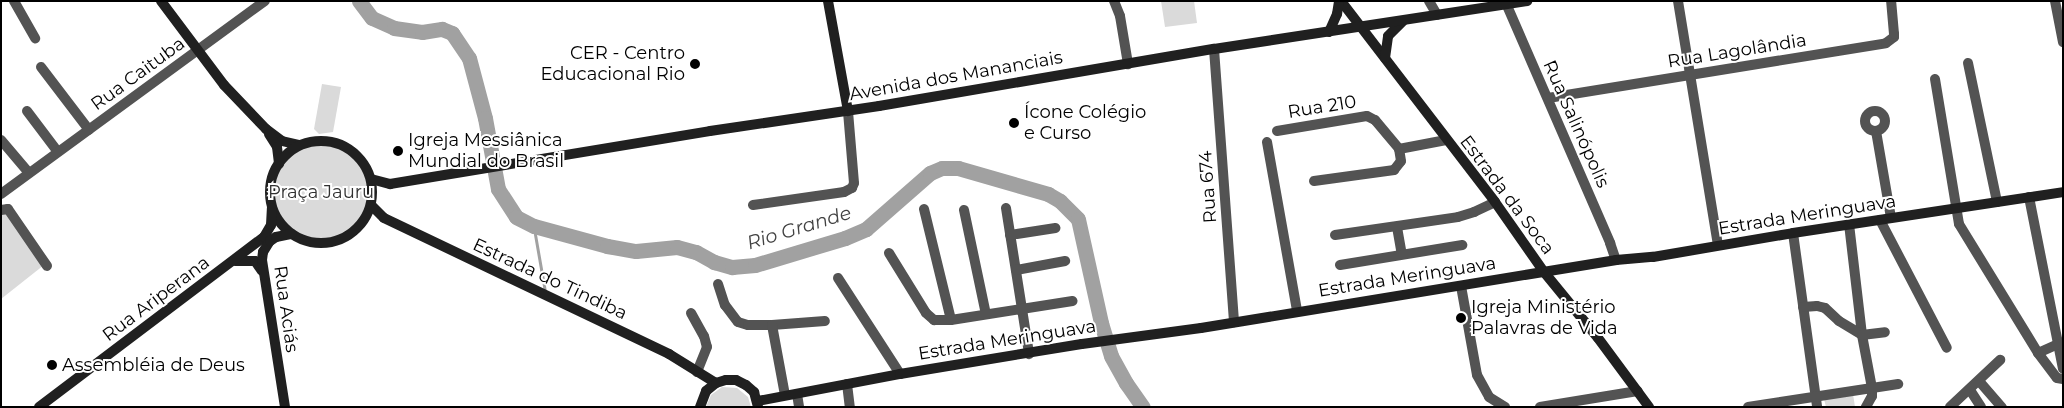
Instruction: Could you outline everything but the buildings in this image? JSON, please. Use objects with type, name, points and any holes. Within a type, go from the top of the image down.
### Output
[{"type":"street","points":[[14,1],[35,38]]},
{"type":"street","points":[[162,1],[224,85],[266,128],[282,141],[300,145]]},
{"type":"street","name":"Rua Caituba","points":[[1,194],[265,1]]},
{"type":"street","points":[[753,205],[844,192],[852,188],[854,183],[848,111],[828,1]]},
{"type":"street","points":[[1114,1],[1120,16],[1128,64]]},
{"type":"street","points":[[1329,32],[1337,14],[1340,1]]},
{"type":"street","name":"Estrada da Soca","points":[[1340,1],[1495,202],[1544,272],[1638,391],[1648,407]]},
{"type":"street","points":[[1429,1],[1437,15]]},
{"type":"street","name":"Avenida dos Mananciais","points":[[371,179],[390,184],[477,168],[848,111],[1214,49],[1528,1]]},
{"type":"street","points":[[1678,1],[1718,245]]},
{"type":"street","name":"Rua Lagolândia","points":[[1548,98],[1886,43],[1894,34],[1891,1]]},
{"type":"street","points":[[2055,1],[2063,42]]},
{"type":"street","name":"Rua Salinópolis","points":[[1506,3],[1616,260]]},
{"type":"street","points":[[1385,58],[1388,36],[1403,20]]},
{"type":"street","name":"Rua 674","points":[[1214,49],[1234,322]]},
{"type":"street","points":[[1968,63],[1996,202]]},
{"type":"street","points":[[41,67],[89,130]]},
{"type":"street","points":[[1936,79],[1958,224],[2038,353],[2061,375]]},
{"type":"street","points":[[27,111],[58,152]]},
{"type":"street","name":"Rua 210","points":[[1278,131],[1367,116],[1375,120],[1399,149]]},
{"type":"street","points":[[266,128],[277,147],[279,164]]},
{"type":"street","points":[[1876,131],[1891,218]]},
{"type":"street","points":[[1,140],[29,173]]},
{"type":"street","points":[[1314,181],[1394,170],[1401,161],[1399,149],[1446,140]]},
{"type":"street","points":[[315,141],[330,141],[344,146],[356,154],[365,165],[371,179],[372,202],[364,221],[349,235],[329,243],[310,242],[292,234],[276,216],[271,204],[272,179],[279,164],[288,153],[300,145],[315,141]]},
{"type":"street","points":[[1267,142],[1297,311]]},
{"type":"street","name":"Avenida dos Mananciais","points":[[372,202],[390,184]]},
{"type":"street","name":"Estrada Meringuava","points":[[758,404],[785,396],[900,374],[1082,344],[1234,322],[1616,260],[1653,257],[1793,232],[2063,192]]},
{"type":"street","points":[[2028,197],[2058,344],[2061,375]]},
{"type":"street","name":"Estrada do Tindiba","points":[[372,202],[384,218],[669,354],[716,383]]},
{"type":"street","points":[[1335,236],[1466,215],[1495,202]]},
{"type":"street","name":"Rua Ariperana","points":[[39,407],[234,261],[268,231],[272,218],[271,204]]},
{"type":"street","points":[[924,208],[951,320]]},
{"type":"street","points":[[1006,208],[1029,354]]},
{"type":"street","points":[[1,210],[8,210],[47,266]]},
{"type":"street","points":[[964,210],[986,314]]},
{"type":"street","points":[[364,221],[384,218]]},
{"type":"street","points":[[1880,220],[1947,348]]},
{"type":"street","points":[[1849,224],[1862,335],[1872,392],[1866,407]]},
{"type":"street","points":[[1398,227],[1402,254]]},
{"type":"street","points":[[1010,235],[1055,228]]},
{"type":"street","points":[[1793,232],[1816,402]]},
{"type":"street","name":"Rua Aciás","points":[[285,407],[262,272],[264,252],[270,241],[276,237],[292,234]]},
{"type":"street","points":[[1340,265],[1462,245]]},
{"type":"street","points":[[888,254],[926,313],[934,320],[951,320],[1073,301]]},
{"type":"street","points":[[234,261],[255,261],[262,272]]},
{"type":"street","points":[[1016,270],[1065,261]]},
{"type":"street","points":[[838,278],[900,374]]},
{"type":"street","points":[[718,284],[731,315],[738,322],[772,324],[825,321]]},
{"type":"street","points":[[1461,286],[1476,375],[1489,397],[1505,407]]},
{"type":"street","points":[[1803,308],[1817,306],[1825,308],[1839,321],[1862,335],[1885,332]]},
{"type":"street","points":[[691,313],[704,336],[707,347],[698,373],[706,391]]},
{"type":"street","points":[[772,324],[785,396]]},
{"type":"street","points":[[2038,353],[2058,344]]},
{"type":"street","points":[[1950,407],[2000,360]]},
{"type":"street","points":[[700,407],[706,391],[716,383],[726,380],[736,380],[746,384],[754,392],[758,404]]},
{"type":"street","points":[[1979,381],[2002,407]]},
{"type":"street","points":[[847,384],[850,407]]},
{"type":"street","points":[[1748,407],[1816,402],[1872,392],[1898,384]]},
{"type":"street","points":[[1970,390],[1981,407]]},
{"type":"street","points":[[1540,407],[1638,391]]},
{"type":"street","points":[[797,394],[799,407]]},
{"type":"green space","points":[[1161,1],[1194,1],[1197,23],[1165,27]]},
{"type":"green space","points":[[322,84],[341,87],[333,132],[319,134],[314,129]]},
{"type":"green space","name":"Praça Jauru","points":[[321,145],[339,149],[354,159],[364,174],[368,192],[364,210],[354,225],[339,235],[321,239],[303,235],[288,225],[278,210],[274,192],[278,174],[288,159],[303,149]]},
{"type":"green space","points":[[4,211],[44,265],[1,299],[1,213]]},
{"type":"green space","points":[[722,387],[737,388],[748,397],[751,407],[706,407],[711,395]]},
{"type":"green space","points":[[1853,394],[1855,407],[1826,407],[1824,399]]},
{"type":"waterway","name":"Rio Grande","points":[[359,1],[372,18],[394,28],[422,32],[442,29],[452,33],[469,58],[485,118],[498,189],[516,217],[534,226],[607,246],[636,251],[677,247],[696,252],[714,262],[732,267],[755,265],[845,238],[866,229],[930,173],[942,168],[958,168],[1048,194],[1060,201],[1078,219],[1101,323],[1111,356],[1126,383],[1143,407]]},
{"type":"waterway","points":[[534,226],[545,289]]},
{"type":"place","name":"CER - Centro Educacional Rio","points":[[695,64]]},
{"type":"place","name":"Ícone Colégio e Curso","points":[[1014,123]]},
{"type":"place","name":"Igreja Messiânica Mundial do Brasil","points":[[398,151]]},
{"type":"place","name":"Igreja Ministério Palavras de Vida","points":[[1461,318]]},
{"type":"place","name":"Assembléia de Deus","points":[[52,365]]}]
